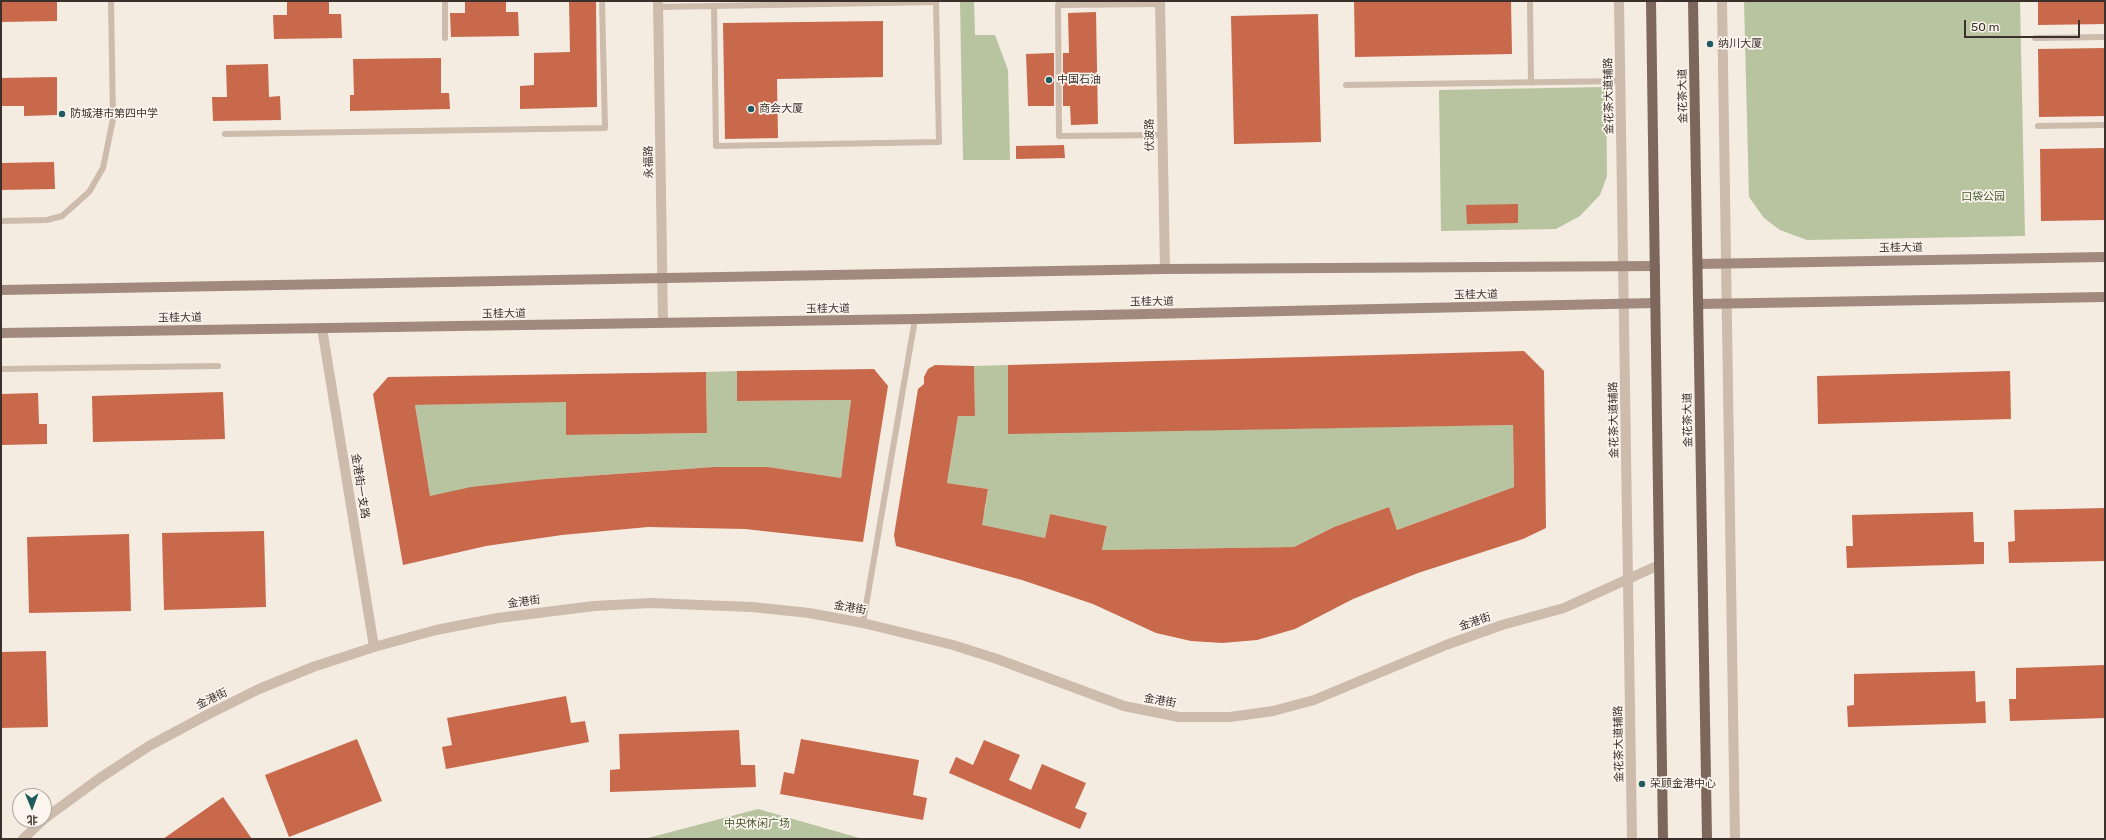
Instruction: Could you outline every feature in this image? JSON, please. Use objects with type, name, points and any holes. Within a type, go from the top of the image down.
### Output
[{"type":"main road","points":[[1651,1],[1663,839]]},
{"type":"main road","name":"金花茶大道","points":[[1693,1],[1707,839]]},
{"type":"main road","name":"玉桂大道","points":[[1698,264],[2105,257]]},
{"type":"main road","points":[[1,290],[1165,269],[1654,266]]},
{"type":"main road","points":[[1698,304],[2105,297]]},
{"type":"main road","name":"玉桂大道","points":[[1,333],[915,319],[1655,303]]},
{"type":"street","name":"金花茶大道辅路","points":[[1619,1],[1632,839]]},
{"type":"street","points":[[1722,1],[1735,839]]},
{"type":"street","name":"伏波路","points":[[1160,3],[1165,269]]},
{"type":"street","name":"永福路","points":[[658,4],[664,323]]},
{"type":"street","name":"金港街一支路","points":[[322,328],[374,647]]},
{"type":"street","name":"金港街","points":[[52,814],[119,766],[205,716],[259,689],[313,668],[374,647],[436,630],[498,618],[594,606],[651,603],[737,606],[809,614],[863,622],[917,635],[997,659],[1124,706],[1179,717],[1230,717],[1273,712],[1314,700],[1446,645],[1502,626],[1564,608],[1659,565]]},
{"type":"street","name":"金港街","points":[[23,839],[35,828]]},
{"type":"lane","points":[[1,221],[47,220],[62,216],[89,192],[103,168],[113,119],[111,1]]},
{"type":"lane","points":[[445,1],[445,38]]},
{"type":"lane","points":[[225,134],[604,128],[602,1]]},
{"type":"lane","points":[[1530,1],[1531,83]]},
{"type":"lane","points":[[658,4],[714,6],[936,2],[939,142],[716,146],[714,6]]},
{"type":"lane","points":[[1160,3],[1058,5],[1059,136],[1162,135]]},
{"type":"lane","points":[[2035,38],[2105,37]]},
{"type":"lane","points":[[1346,85],[1621,81]]},
{"type":"lane","points":[[2038,126],[2105,125]]},
{"type":"lane","points":[[863,622],[915,319]]},
{"type":"lane","points":[[1,369],[218,366]]},
{"type":"green space","points":[[960,1],[974,1],[975,35],[995,35],[1008,70],[1010,160],[963,160]]},
{"type":"green space","name":"口袋公园","points":[[1744,1],[2020,1],[2025,236],[1807,240],[1780,230],[1764,218],[1749,197]]},
{"type":"green space","points":[[1606,87],[1607,176],[1600,195],[1580,216],[1556,229],[1441,231],[1439,90]]},
{"type":"green space","points":[[1008,365],[1008,433],[1513,425],[1514,487],[1397,530],[1389,507],[1334,527],[1294,547],[1102,550],[1107,526],[1050,514],[1045,538],[972,524],[975,509],[985,511],[988,489],[947,483],[958,416],[975,416],[974,366]]},
{"type":"green space","points":[[737,371],[738,401],[851,400],[841,478],[768,467],[714,467],[545,479],[430,496],[415,405],[586,401],[566,414],[566,435],[707,433],[706,372]]},
{"type":"green space","name":"中央休闲广场","points":[[758,809],[863,839],[644,839]]},
{"type":"building","points":[[1,1],[57,1],[57,21],[1,22]]},
{"type":"building","points":[[287,1],[329,1],[329,14],[341,14],[342,38],[274,39],[273,15],[287,15]]},
{"type":"building","points":[[465,1],[506,1],[506,12],[518,12],[519,36],[451,37],[450,13],[465,13]]},
{"type":"building","points":[[569,1],[596,1],[597,107],[520,109],[520,86],[534,85],[534,53],[570,52]]},
{"type":"building","points":[[1354,1],[1511,1],[1512,54],[1355,57]]},
{"type":"building","points":[[2038,1],[2105,1],[2105,24],[2038,25]]},
{"type":"building","points":[[1096,12],[1098,124],[1071,125],[1070,106],[1063,106],[1063,53],[1069,53],[1068,13]]},
{"type":"building","points":[[1318,14],[1321,142],[1234,144],[1231,16]]},
{"type":"building","name":"商会大厦","points":[[883,21],[883,77],[777,79],[778,138],[725,139],[723,23]]},
{"type":"building","points":[[2105,48],[2105,116],[2039,117],[2038,49]]},
{"type":"building","points":[[1054,53],[1054,106],[1028,106],[1026,54]]},
{"type":"building","points":[[441,58],[441,93],[449,93],[450,109],[350,111],[350,95],[354,95],[353,59]]},
{"type":"building","points":[[268,64],[269,97],[280,96],[281,120],[213,121],[212,97],[227,97],[226,65]]},
{"type":"building","points":[[57,77],[57,115],[24,116],[24,106],[1,106],[1,78]]},
{"type":"building","points":[[1064,145],[1065,158],[1016,159],[1016,146]]},
{"type":"building","points":[[2105,148],[2105,220],[2041,221],[2040,149]]},
{"type":"building","points":[[54,162],[55,189],[1,190],[1,163]]},
{"type":"building","points":[[1518,204],[1518,223],[1467,224],[1466,205]]},
{"type":"building","points":[[1524,351],[1544,371],[1546,528],[1523,539],[1418,573],[1353,599],[1295,629],[1257,640],[1222,643],[1191,641],[1156,633],[1093,604],[1022,580],[896,546],[894,535],[918,389],[924,384],[924,377],[928,369],[935,365],[974,366],[975,416],[958,416],[947,483],[988,489],[982,525],[1045,538],[1050,514],[1107,526],[1102,550],[1294,547],[1334,527],[1389,507],[1397,530],[1514,487],[1513,425],[1008,434],[1008,365]]},
{"type":"building","points":[[874,369],[888,386],[863,542],[745,529],[648,527],[562,535],[486,546],[403,565],[373,394],[388,377],[706,372],[707,433],[566,435],[566,402],[415,405],[430,496],[471,487],[545,479],[714,467],[768,467],[841,478],[851,400],[737,401],[737,371]]},
{"type":"building","points":[[2010,371],[2011,419],[1818,424],[1817,376]]},
{"type":"building","points":[[223,392],[225,439],[93,442],[92,396]]},
{"type":"building","points":[[38,393],[39,424],[47,424],[47,444],[1,445],[1,394]]},
{"type":"building","points":[[2105,508],[2105,561],[2009,563],[2008,542],[2015,541],[2014,510]]},
{"type":"building","points":[[1973,512],[1974,542],[1984,542],[1984,564],[1847,568],[1846,546],[1853,546],[1852,515]]},
{"type":"building","points":[[264,531],[266,607],[164,610],[162,533]]},
{"type":"building","points":[[129,534],[131,611],[29,613],[27,537]]},
{"type":"building","points":[[46,651],[48,727],[1,728],[1,652]]},
{"type":"building","points":[[2105,665],[2105,718],[2010,721],[2009,699],[2016,699],[2016,668]]},
{"type":"building","points":[[1975,671],[1976,702],[1985,701],[1986,723],[1848,727],[1847,706],[1854,705],[1854,674]]},
{"type":"building","points":[[566,696],[571,723],[585,721],[589,742],[446,769],[442,747],[452,745],[447,718]]},
{"type":"building","points":[[739,730],[741,765],[755,765],[756,787],[610,792],[610,770],[620,769],[619,734]]},
{"type":"building","points":[[357,739],[382,801],[289,837],[265,775]]},
{"type":"building","points":[[801,739],[919,760],[913,795],[927,798],[923,820],[780,794],[784,772],[794,774]]},
{"type":"building","points":[[984,740],[1020,755],[1009,780],[1031,790],[1042,764],[1086,783],[1075,808],[1087,813],[1080,829],[949,773],[956,757],[973,765]]},
{"type":"building","points":[[223,797],[252,839],[163,839]]},
{"type":"place","name":"纳川大厦","points":[[1710,44]]},
{"type":"place","name":"中国石油","points":[[1049,80]]},
{"type":"place","name":"商会大厦","points":[[751,109]]},
{"type":"place","name":"防城港市第四中学","points":[[62,114]]},
{"type":"place","name":"荣顾金港中心","points":[[1642,784]]}]
